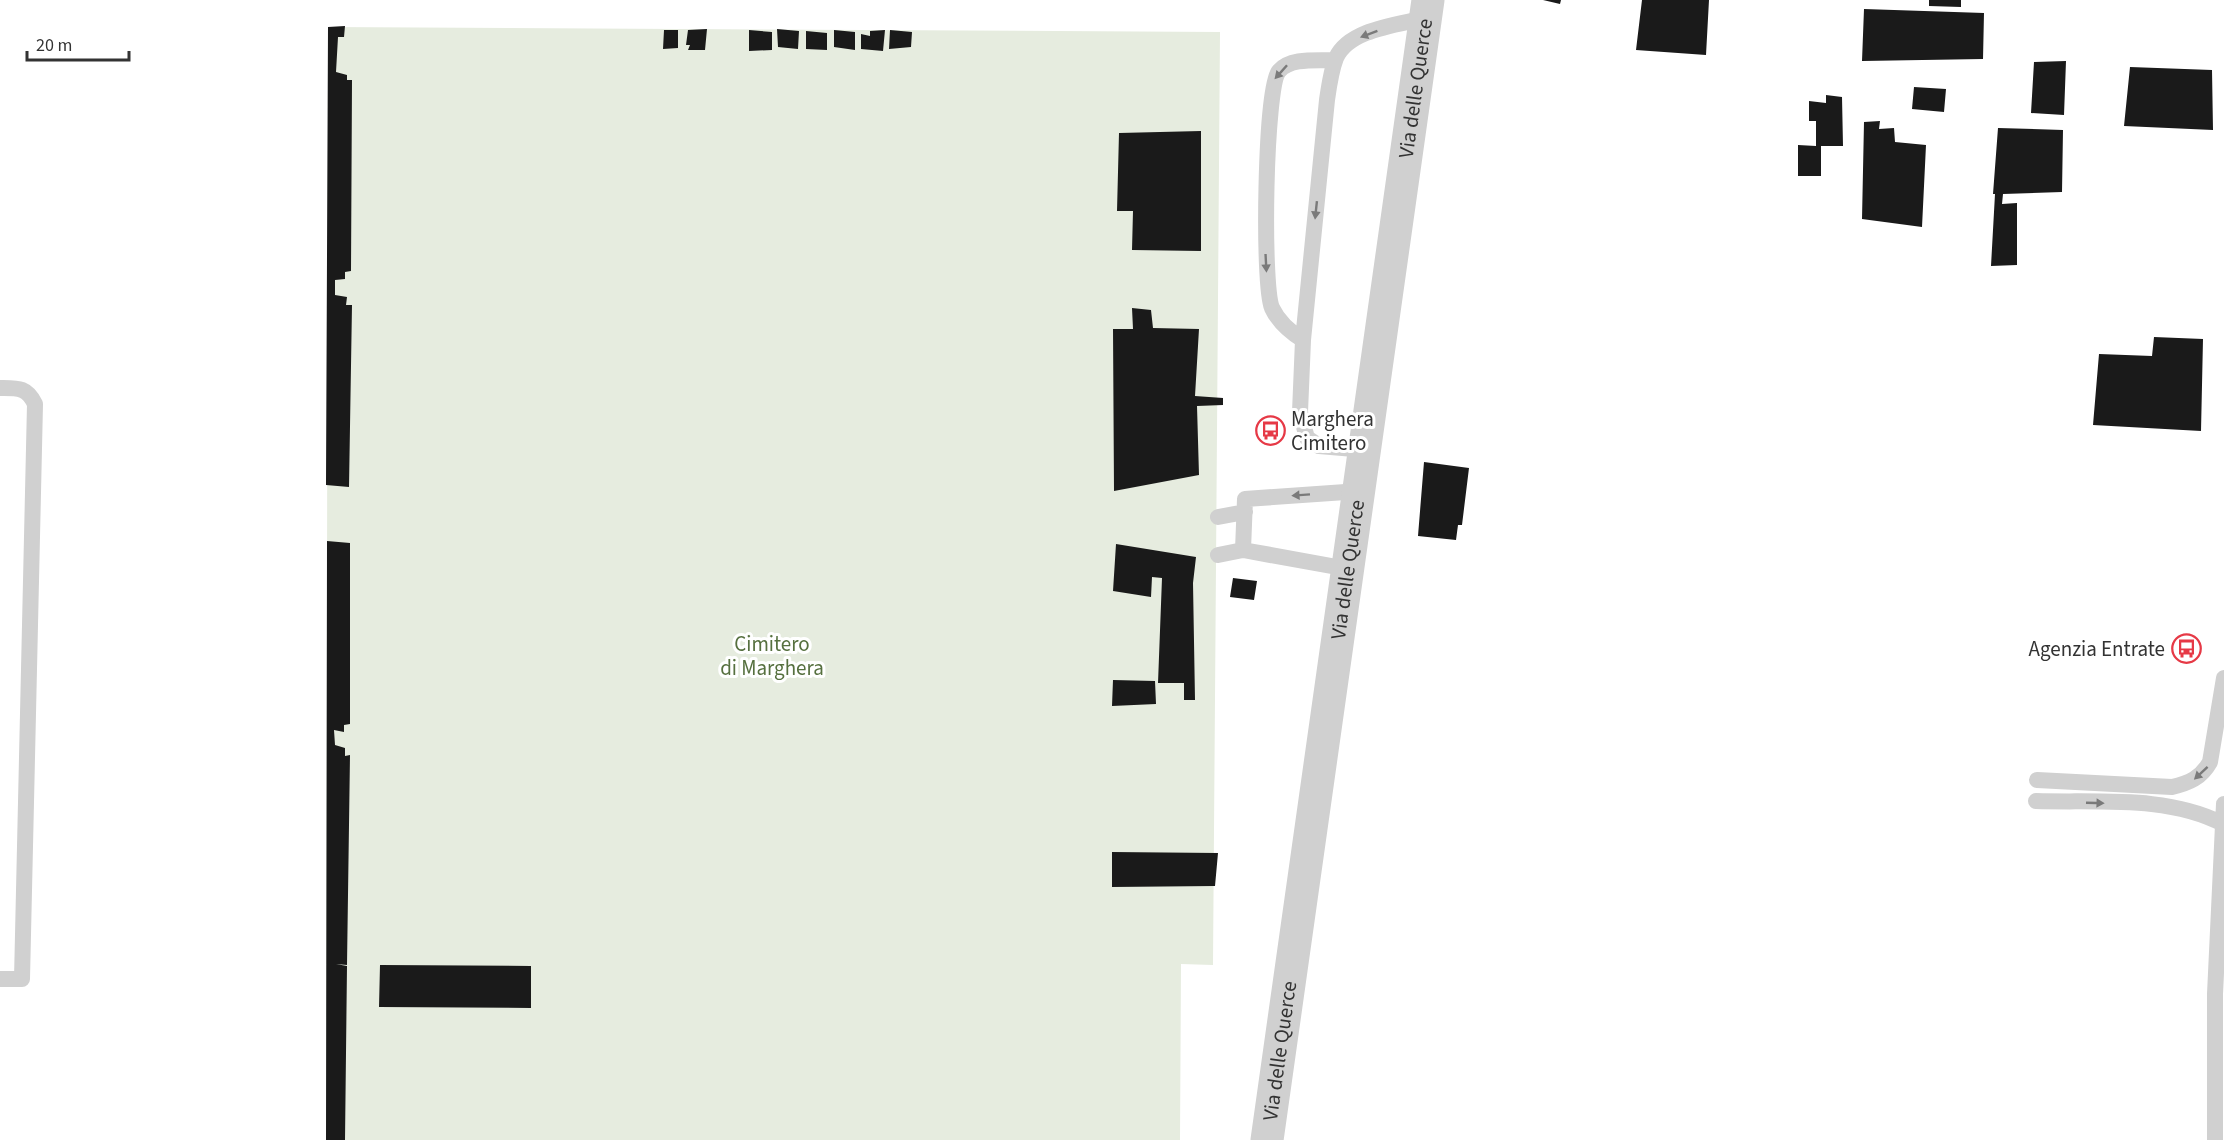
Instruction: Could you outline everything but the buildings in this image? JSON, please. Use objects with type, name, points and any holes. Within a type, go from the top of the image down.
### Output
[{"type":"street","name":"Via delle Querce","points":[[1267,1140],[1366,450],[1426,9]]},
{"type":"lane","points":[[1366,450],[1319,446],[1307,438],[1300,412],[1303,340],[1327,100],[1335,60],[1341,51],[1368,33],[1426,9]]},
{"type":"lane","points":[[1303,340],[1283,325],[1272,307],[1268,291],[1266,257],[1270,106],[1275,76],[1287,64],[1335,60]]},
{"type":"lane","points":[[0,388],[22,388],[30,393],[35,404],[22,979],[0,979]]},
{"type":"lane","points":[[1243,550],[1245,499],[1360,491]]},
{"type":"lane","points":[[1218,517],[1245,512]]},
{"type":"lane","points":[[1218,555],[1243,550],[1348,569]]},
{"type":"lane","points":[[2037,780],[2172,787],[2188,783],[2203,773],[2210,762],[2224,678]]},
{"type":"lane","points":[[2036,801],[2159,806],[2209,817],[2223,824]]},
{"type":"lane","points":[[2215,1140],[2215,994],[2224,804]]},
{"type":"green space","name":"Cimitero di Marghera","points":[[328,27],[1220,32],[1213,965],[1181,964],[1180,1140],[326,1140]]},
{"type":"place","name":"Marghera Cimitero","points":[[1270,431]]},
{"type":"place","name":"Agenzia Entrate","points":[[2186,649]]}]
